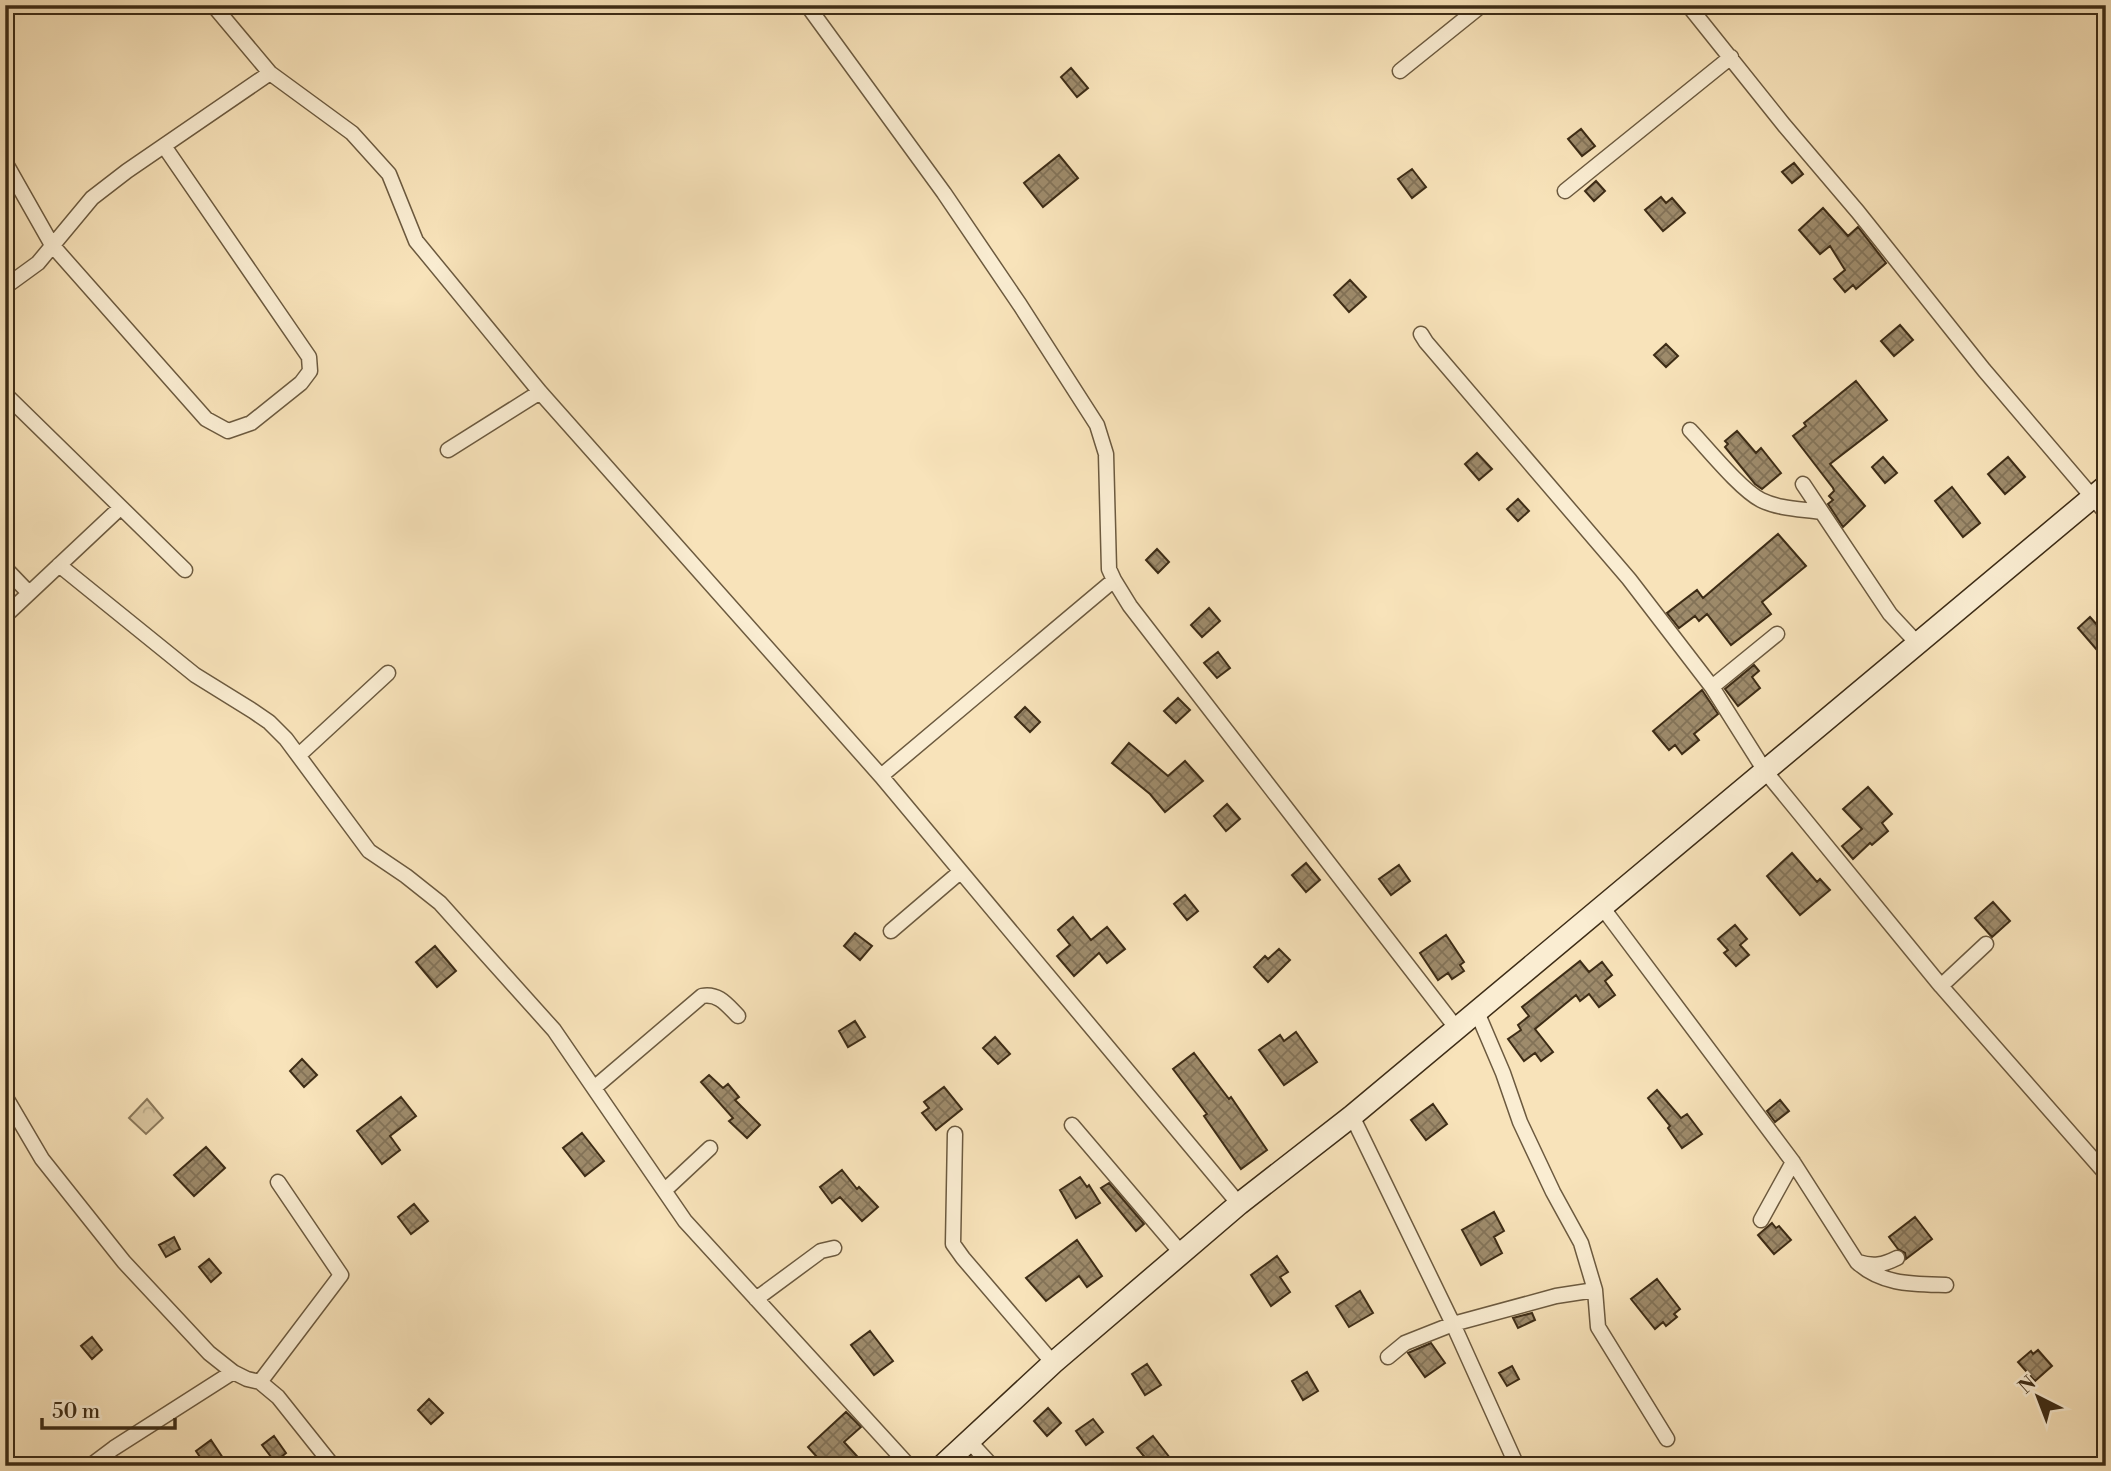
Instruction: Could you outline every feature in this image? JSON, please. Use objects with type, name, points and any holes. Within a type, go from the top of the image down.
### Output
[{"type":"street","points":[[213,5],[270,74],[352,133],[388,174],[416,241],[540,392],[881,776],[1239,1204]]},
{"type":"street","points":[[807,5],[944,193],[1097,425],[1106,454],[1110,569],[1130,606],[1457,1029]]},
{"type":"street","points":[[1400,71],[1482,5]]},
{"type":"street","points":[[942,1466],[1053,1363],[1239,1204],[1352,1116],[1917,643],[2101,499],[1984,370],[1688,5]]},
{"type":"street","points":[[1565,191],[1731,57]]},
{"type":"street","points":[[5,286],[38,263],[92,198],[270,74]]},
{"type":"street","points":[[5,162],[52,245],[206,419],[228,431],[251,423],[301,383],[310,371],[309,357],[164,146]]},
{"type":"street","points":[[1422,334],[1426,342],[1629,579],[1712,687],[1765,772],[1941,986],[2106,1174]]},
{"type":"street","points":[[448,450],[540,392]]},
{"type":"street","points":[[5,394],[185,570]]},
{"type":"street","points":[[1690,430],[1746,489],[1760,499],[1773,505],[1821,512]]},
{"type":"street","points":[[1803,484],[1890,614],[1917,643]]},
{"type":"street","points":[[5,616],[120,508]]},
{"type":"street","points":[[60,565],[195,675],[269,722],[299,755],[369,851],[440,903],[554,1030],[685,1221],[909,1466]]},
{"type":"street","points":[[5,568],[29,593]]},
{"type":"street","points":[[881,776],[1114,580]]},
{"type":"street","points":[[1712,687],[1777,634]]},
{"type":"street","points":[[299,755],[388,673]]},
{"type":"street","points":[[891,931],[960,872]]},
{"type":"street","points":[[1602,907],[1793,1162],[1857,1262],[1867,1272],[1883,1279],[1903,1283],[1945,1284]]},
{"type":"street","points":[[1941,986],[1986,944]]},
{"type":"street","points":[[594,1088],[702,996],[711,994],[720,998],[738,1016]]},
{"type":"street","points":[[1477,1012],[1520,1122],[1581,1243],[1595,1290],[1598,1327],[1667,1439]]},
{"type":"street","points":[[5,1096],[43,1160],[124,1262],[209,1353],[233,1372],[260,1382],[278,1397],[333,1466]]},
{"type":"street","points":[[1352,1116],[1453,1324],[1517,1466]]},
{"type":"street","points":[[1072,1125],[1182,1254]]},
{"type":"street","points":[[955,1135],[953,1244],[962,1258],[1053,1363]]},
{"type":"street","points":[[664,1190],[710,1149]]},
{"type":"street","points":[[1761,1220],[1793,1162]]},
{"type":"street","points":[[260,1382],[341,1275],[278,1182]]},
{"type":"street","points":[[756,1299],[821,1251],[834,1248]]},
{"type":"street","points":[[1857,1262],[1870,1266],[1883,1265],[1897,1258]]},
{"type":"street","points":[[1388,1357],[1405,1343],[1453,1324],[1556,1296],[1595,1290]]},
{"type":"street","points":[[90,1466],[233,1372]]},
{"type":"street","points":[[969,1441],[992,1466]]},
{"type":"green space","points":[[147,1099],[163,1118],[146,1134],[129,1118]]},
{"type":"building","points":[[1071,68],[1088,88],[1077,97],[1061,77]]},
{"type":"building","points":[[1581,129],[1595,146],[1582,156],[1568,139]]},
{"type":"building","points":[[1059,155],[1078,178],[1043,207],[1024,183]]},
{"type":"building","points":[[1794,163],[1803,174],[1792,183],[1782,172]]},
{"type":"building","points":[[1412,169],[1426,187],[1412,198],[1398,179]]},
{"type":"building","points":[[1596,181],[1605,191],[1594,201],[1585,191]]},
{"type":"building","points":[[1661,197],[1666,203],[1672,198],[1685,213],[1663,231],[1645,210]]},
{"type":"building","points":[[1823,208],[1848,236],[1858,227],[1886,263],[1856,289],[1853,285],[1845,292],[1834,279],[1845,270],[1830,246],[1820,254],[1799,230]]},
{"type":"building","points":[[1350,280],[1366,297],[1349,312],[1334,295]]},
{"type":"building","points":[[1900,325],[1913,340],[1894,356],[1881,341]]},
{"type":"building","points":[[1666,344],[1678,356],[1666,367],[1654,355]]},
{"type":"building","points":[[1856,381],[1887,420],[1830,464],[1865,506],[1843,527],[1828,504],[1833,500],[1829,496],[1834,491],[1833,488],[1793,436],[1806,426],[1804,423]]},
{"type":"building","points":[[1737,431],[1756,453],[1761,448],[1781,473],[1762,489],[1725,447],[1728,444],[1725,441]]},
{"type":"building","points":[[1477,453],[1492,469],[1479,480],[1465,464]]},
{"type":"building","points":[[1883,457],[1897,473],[1885,483],[1872,467]]},
{"type":"building","points":[[2008,457],[2025,477],[2005,494],[1988,474]]},
{"type":"building","points":[[1952,487],[1980,523],[1963,537],[1935,501]]},
{"type":"building","points":[[1518,499],[1529,511],[1518,521],[1507,509]]},
{"type":"building","points":[[1778,534],[1806,566],[1762,602],[1771,614],[1731,645],[1707,614],[1699,621],[1695,616],[1679,628],[1667,613],[1697,590],[1703,598]]},
{"type":"building","points":[[1157,549],[1169,562],[1158,573],[1146,560]]},
{"type":"building","points":[[1209,608],[1220,621],[1202,637],[1191,625]]},
{"type":"building","points":[[2090,617],[2106,635],[2106,642],[2097,650],[2078,628]]},
{"type":"building","points":[[1218,652],[1230,668],[1217,678],[1204,663]]},
{"type":"building","points":[[1754,665],[1759,671],[1752,677],[1760,688],[1738,706],[1725,689]]},
{"type":"building","points":[[1702,690],[1718,714],[1694,734],[1699,740],[1682,754],[1675,745],[1669,750],[1653,731]]},
{"type":"building","points":[[1178,698],[1190,710],[1176,723],[1164,711]]},
{"type":"building","points":[[1025,707],[1040,722],[1030,732],[1015,717]]},
{"type":"building","points":[[1129,743],[1168,776],[1185,761],[1203,781],[1165,812],[1150,794],[1112,763]]},
{"type":"building","points":[[1868,787],[1892,814],[1882,823],[1888,831],[1853,859],[1842,846],[1862,829],[1843,809]]},
{"type":"building","points":[[1227,804],[1240,819],[1226,831],[1214,816]]},
{"type":"building","points":[[1792,853],[1817,882],[1820,879],[1830,890],[1800,915],[1767,876]]},
{"type":"building","points":[[1306,863],[1320,880],[1306,892],[1292,875]]},
{"type":"building","points":[[1399,865],[1410,881],[1391,895],[1379,879]]},
{"type":"building","points":[[1185,895],[1198,911],[1187,920],[1174,904]]},
{"type":"building","points":[[1993,902],[2010,921],[1992,937],[1975,918]]},
{"type":"building","points":[[1073,917],[1091,940],[1107,927],[1125,949],[1107,963],[1099,953],[1074,976],[1057,956],[1070,945],[1058,930]]},
{"type":"building","points":[[1735,925],[1747,939],[1740,945],[1749,955],[1736,966],[1724,953],[1728,950],[1718,939]]},
{"type":"building","points":[[855,933],[872,946],[860,960],[844,946]]},
{"type":"building","points":[[1446,935],[1464,962],[1460,965],[1464,971],[1452,979],[1448,973],[1438,980],[1420,953]]},
{"type":"building","points":[[435,946],[456,971],[437,987],[416,962]]},
{"type":"building","points":[[1279,949],[1290,960],[1268,982],[1254,967],[1265,956],[1268,959]]},
{"type":"building","points":[[1580,961],[1589,972],[1602,962],[1612,975],[1605,981],[1615,995],[1599,1007],[1589,994],[1580,1001],[1576,995],[1535,1029],[1553,1052],[1541,1061],[1535,1053],[1524,1061],[1508,1039],[1521,1030],[1518,1025],[1529,1016],[1522,1007]]},
{"type":"building","points":[[855,1021],[865,1037],[848,1047],[839,1031]]},
{"type":"building","points":[[1296,1032],[1317,1062],[1284,1085],[1259,1050],[1280,1035],[1284,1041]]},
{"type":"building","points":[[995,1037],[1010,1054],[998,1064],[983,1048]]},
{"type":"building","points":[[1194,1053],[1229,1099],[1231,1097],[1267,1150],[1241,1169],[1204,1116],[1207,1114],[1173,1069]]},
{"type":"building","points":[[302,1059],[317,1075],[304,1087],[290,1071]]},
{"type":"building","points":[[709,1075],[723,1088],[728,1084],[739,1097],[735,1100],[760,1125],[747,1138],[729,1121],[733,1118],[701,1082]]},
{"type":"building","points":[[944,1087],[962,1109],[936,1130],[922,1113],[929,1108],[924,1102]]},
{"type":"building","points":[[1657,1090],[1681,1118],[1687,1114],[1702,1134],[1682,1148],[1668,1128],[1670,1126],[1648,1098]]},
{"type":"building","points":[[401,1097],[416,1116],[390,1136],[400,1150],[382,1164],[357,1131]]},
{"type":"building","points":[[1780,1100],[1789,1111],[1775,1122],[1767,1111]]},
{"type":"building","points":[[1433,1104],[1447,1124],[1426,1140],[1411,1120]]},
{"type":"building","points":[[582,1133],[604,1161],[585,1176],[563,1148]]},
{"type":"building","points":[[206,1147],[225,1168],[194,1196],[174,1175]]},
{"type":"building","points":[[842,1170],[857,1189],[859,1187],[878,1207],[862,1221],[840,1197],[832,1203],[820,1187]]},
{"type":"building","points":[[1080,1177],[1087,1187],[1089,1185],[1100,1203],[1076,1218],[1060,1190]]},
{"type":"building","points":[[1109,1183],[1144,1224],[1136,1231],[1101,1188]]},
{"type":"building","points":[[414,1204],[428,1221],[411,1234],[398,1217]]},
{"type":"building","points":[[1494,1212],[1504,1231],[1494,1237],[1502,1253],[1481,1265],[1462,1230]]},
{"type":"building","points":[[1915,1217],[1932,1239],[1906,1259],[1905,1253],[1898,1249],[1889,1237]]},
{"type":"building","points":[[1772,1223],[1776,1228],[1779,1226],[1791,1240],[1774,1254],[1758,1235]]},
{"type":"building","points":[[174,1237],[180,1249],[166,1257],[159,1245]]},
{"type":"building","points":[[1077,1240],[1102,1276],[1087,1287],[1079,1276],[1046,1301],[1026,1278]]},
{"type":"building","points":[[1277,1256],[1288,1272],[1280,1277],[1290,1292],[1271,1306],[1251,1275]]},
{"type":"building","points":[[209,1259],[221,1273],[211,1282],[199,1267]]},
{"type":"building","points":[[1657,1279],[1680,1309],[1674,1314],[1677,1317],[1666,1326],[1663,1322],[1655,1329],[1631,1299]]},
{"type":"building","points":[[1360,1291],[1373,1313],[1349,1327],[1336,1306]]},
{"type":"building","points":[[1532,1313],[1535,1320],[1518,1328],[1513,1318]]},
{"type":"building","points":[[870,1331],[893,1361],[874,1375],[851,1345]]},
{"type":"building","points":[[92,1337],[102,1350],[92,1359],[81,1346]]},
{"type":"building","points":[[1431,1343],[1445,1363],[1425,1377],[1408,1353]]},
{"type":"building","points":[[2038,1350],[2052,1366],[2035,1381],[2018,1362],[2031,1351],[2033,1354]]},
{"type":"building","points":[[1147,1364],[1161,1385],[1145,1395],[1132,1374]]},
{"type":"building","points":[[1512,1366],[1519,1379],[1507,1386],[1499,1373]]},
{"type":"building","points":[[1307,1372],[1318,1391],[1303,1400],[1292,1381]]},
{"type":"building","points":[[429,1399],[443,1413],[431,1424],[418,1410]]},
{"type":"building","points":[[1048,1408],[1061,1423],[1047,1436],[1034,1421]]},
{"type":"building","points":[[846,1412],[861,1427],[844,1442],[866,1466],[825,1466],[808,1447]]},
{"type":"building","points":[[1093,1419],[1103,1432],[1086,1445],[1076,1431]]},
{"type":"building","points":[[274,1436],[286,1453],[275,1462],[262,1445]]},
{"type":"building","points":[[1153,1436],[1170,1458],[1160,1466],[1152,1466],[1137,1448]]},
{"type":"building","points":[[211,1440],[223,1458],[212,1466],[206,1466],[196,1451]]}]
